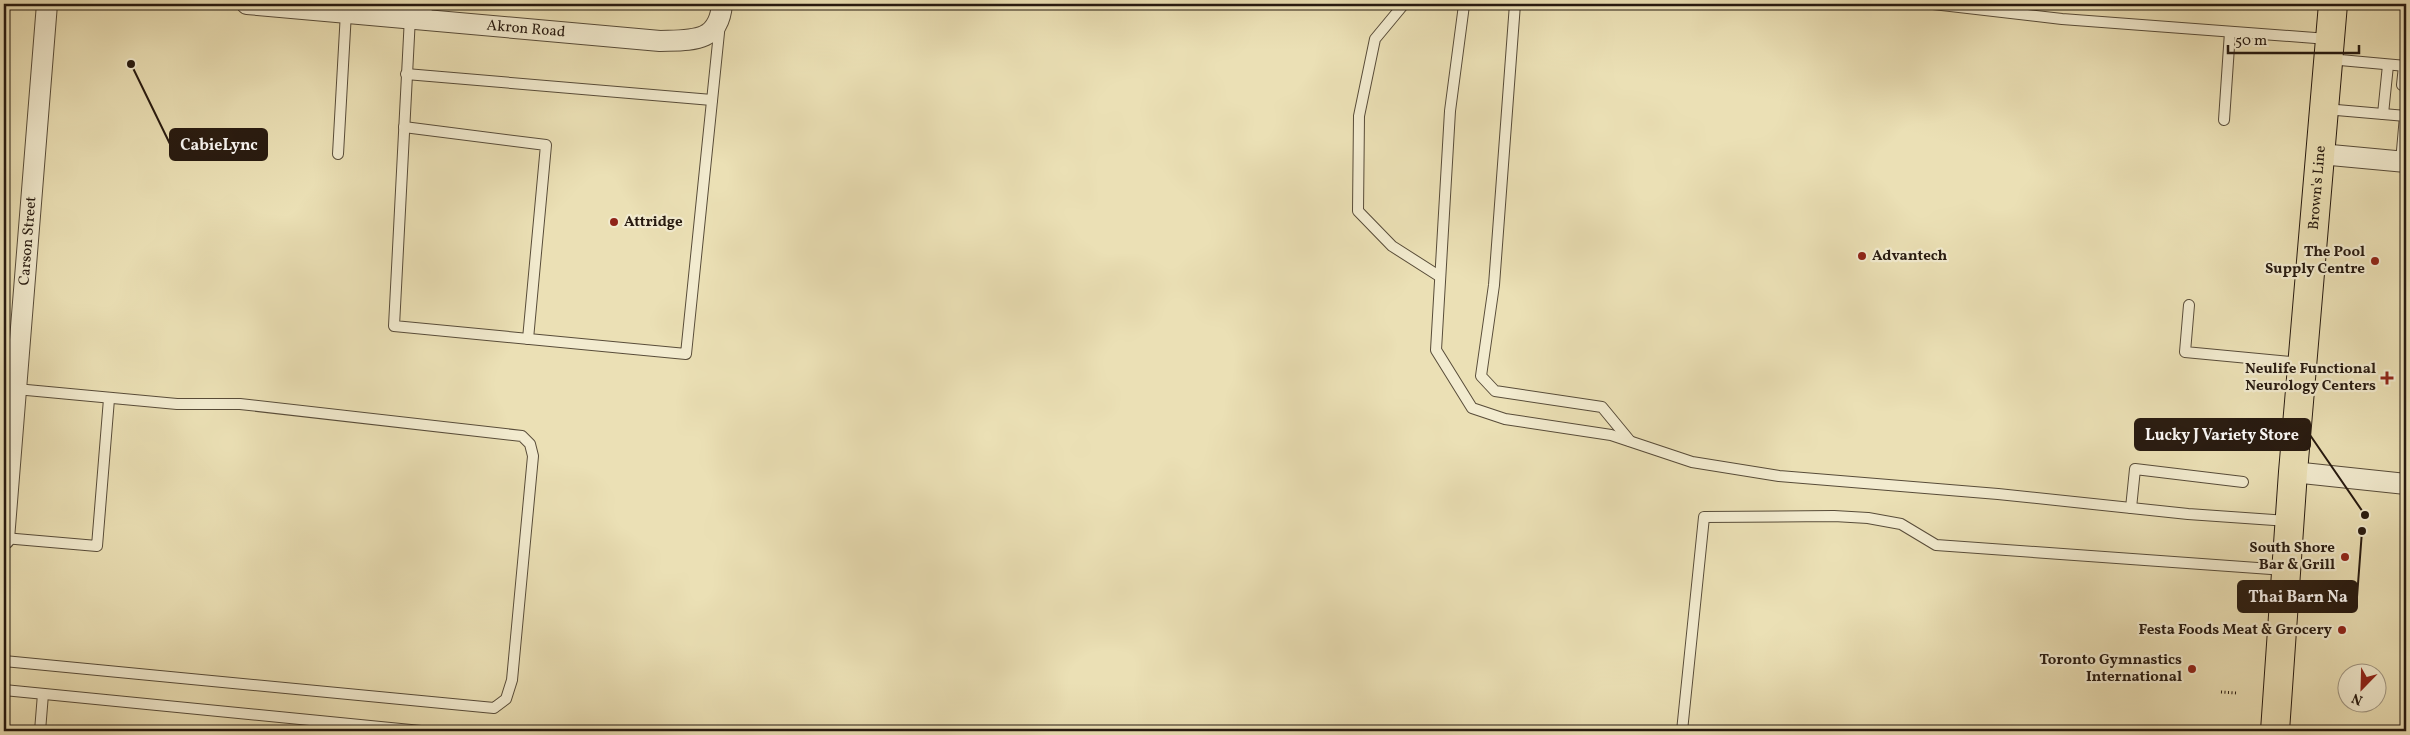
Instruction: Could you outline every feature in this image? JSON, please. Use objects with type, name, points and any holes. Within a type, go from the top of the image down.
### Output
[{"type":"main road","name":"Brown's Line","points":[[2275,731],[2293,472],[2333,4]]},
{"type":"street","name":"Carson Street","points":[[4,538],[47,4]]},
{"type":"street","name":"Akron Road","points":[[247,4],[346,12],[387,9],[660,41],[695,40],[710,33],[722,12]]},
{"type":"street","points":[[2320,154],[2403,162]]},
{"type":"street","points":[[2293,472],[2406,484]]},
{"type":"lane","points":[[1404,4],[1375,39],[1373,48],[1358,116],[1358,211],[1392,246],[1439,276]]},
{"type":"lane","points":[[1464,4],[1450,111],[1436,350],[1472,408],[1505,419],[1611,435],[1692,462],[1779,476],[2290,521]]},
{"type":"lane","points":[[1515,4],[1494,285],[1482,376],[1495,391],[1602,407],[1631,442]]},
{"type":"lane","points":[[1933,4],[2062,19],[2230,32],[2329,49],[2388,65],[2405,66],[2402,85]]},
{"type":"lane","points":[[338,154],[346,12]]},
{"type":"lane","points":[[421,13],[406,74],[394,326],[686,354],[722,12]]},
{"type":"lane","points":[[2224,120],[2230,32]]},
{"type":"lane","points":[[2383,114],[2388,65]]},
{"type":"lane","points":[[406,74],[712,100]]},
{"type":"lane","points":[[2324,108],[2383,114],[2403,113],[2403,162]]},
{"type":"lane","points":[[404,127],[546,145],[528,339]]},
{"type":"lane","points":[[2189,304],[2185,352],[2302,363]]},
{"type":"lane","points":[[4,661],[494,708],[506,699],[512,680],[533,456],[530,444],[522,436],[240,404],[177,404],[16,389]]},
{"type":"lane","points":[[4,538],[97,546],[109,399]]},
{"type":"lane","points":[[2131,508],[2135,470],[2243,482]]},
{"type":"lane","points":[[1682,731],[1704,517],[1834,516],[1868,518],[1900,524],[1936,545],[2286,570]]},
{"type":"lane","points":[[4,690],[421,731]]},
{"type":"lane","points":[[40,731],[43,694]]},
{"type":"path","points":[[2221,692],[2237,693]]},
{"type":"place","name":"CabieLync","points":[[131,64]]},
{"type":"place","name":"Attridge","points":[[614,222]]},
{"type":"place","name":"Advantech","points":[[1862,256]]},
{"type":"place","name":"The Pool Supply Centre","points":[[2375,261]]},
{"type":"place","name":"Neulife Functional Neurology Centers","points":[[2387,378]]},
{"type":"place","name":"Lucky J Variety Store","points":[[2365,515]]},
{"type":"place","name":"Thai Barn Na","points":[[2362,531]]},
{"type":"place","name":"South Shore Bar & Grill","points":[[2345,557]]},
{"type":"place","name":"Festa Foods Meat & Grocery","points":[[2342,630]]},
{"type":"place","name":"Toronto Gymnastics International","points":[[2192,669]]}]
